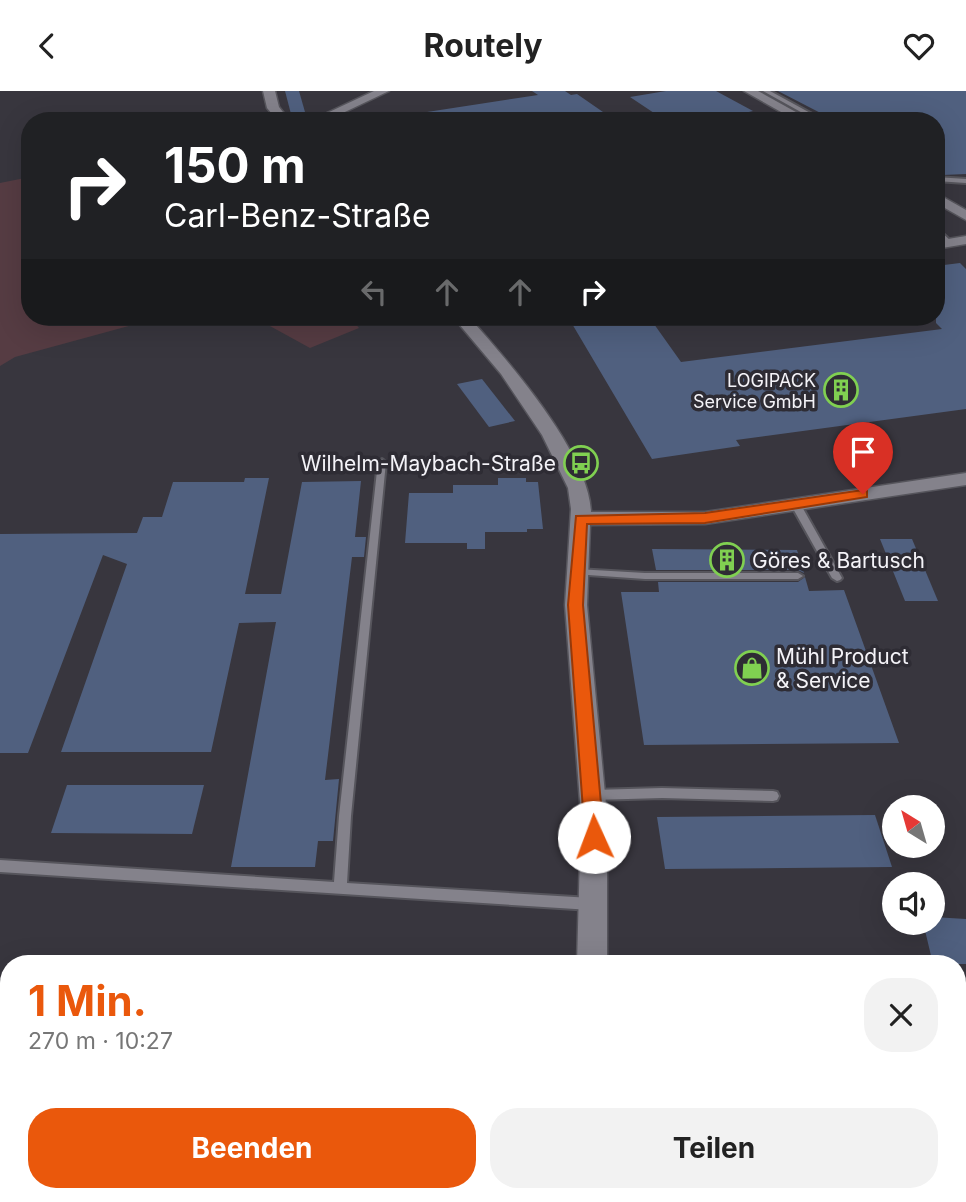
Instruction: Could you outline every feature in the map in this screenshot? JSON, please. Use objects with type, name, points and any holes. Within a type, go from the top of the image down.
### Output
[{"type":"street","points":[[269,91],[276,112]]},
{"type":"street","points":[[336,112],[383,91]]},
{"type":"street","points":[[750,91],[789,112]]},
{"type":"street","points":[[945,203],[966,216]]},
{"type":"street","points":[[945,244],[966,240]]},
{"type":"street","points":[[469,326],[507,371],[551,435],[578,488],[580,519],[576,605],[593,795],[592,955]]},
{"type":"street","points":[[580,519],[705,518],[966,479]]},
{"type":"lane","points":[[766,91],[805,112]]},
{"type":"lane","points":[[945,180],[966,181]]},
{"type":"lane","points":[[340,887],[345,815],[382,462]]},
{"type":"lane","points":[[796,505],[837,578]]},
{"type":"lane","points":[[577,572],[645,576],[798,576]]},
{"type":"lane","points":[[593,795],[662,793],[773,796]]},
{"type":"lane","points":[[0,866],[593,904]]},
{"type":"shaded area","points":[[21,179],[21,326],[129,326],[15,357],[0,366],[0,183]]},
{"type":"shaded area","points":[[270,326],[359,328],[310,348]]},
{"type":"building","points":[[285,91],[299,91],[305,112],[290,112]]},
{"type":"building","points":[[532,91],[565,91],[571,95],[577,94],[603,112],[427,112],[538,95]]},
{"type":"building","points":[[666,91],[716,91],[753,111],[652,112],[630,97]]},
{"type":"building","points":[[778,91],[966,91],[966,174],[945,175],[945,112],[819,112]]},
{"type":"building","points":[[960,263],[966,269],[966,409],[736,440],[740,446],[652,459],[573,326],[655,326],[681,362],[942,329],[939,326],[945,326],[945,265]]},
{"type":"building","points":[[482,379],[515,421],[489,427],[457,384]]},
{"type":"building","points":[[245,478],[269,478],[245,594],[281,594],[302,482],[361,481],[355,537],[366,537],[364,557],[352,557],[325,780],[339,779],[333,841],[318,841],[315,867],[231,867],[276,622],[239,623],[211,752],[61,752],[127,564],[103,555],[28,753],[0,753],[0,534],[137,533],[143,517],[162,517],[173,482],[244,482]]},
{"type":"building","points":[[498,478],[526,478],[526,482],[538,482],[543,529],[527,529],[527,532],[485,532],[485,549],[467,549],[467,543],[405,543],[409,493],[453,493],[453,485],[498,485]]},
{"type":"building","points":[[880,539],[912,539],[938,601],[905,601]]},
{"type":"building","name":"Göres & Bartusch","points":[[652,549],[797,550],[804,573],[798,570],[656,570]]},
{"type":"building","name":"Mühl Product & Service","points":[[805,577],[809,591],[844,590],[899,743],[644,745],[621,592],[659,592],[658,582],[798,582]]},
{"type":"building","points":[[67,785],[204,785],[192,834],[51,833]]},
{"type":"building","points":[[875,815],[882,836],[882,858],[889,858],[892,867],[665,869],[657,817]]},
{"type":"building","points":[[945,918],[966,919],[966,955],[931,955],[926,935],[945,935]]},
{"type":"place","name":"LOGIPACK Service GmbH","points":[[841,390]]},
{"type":"place","name":"Wilhelm-Maybach-Straße","points":[[581,463]]},
{"type":"place","name":"Göres & Bartusch","points":[[727,560]]},
{"type":"place","name":"Mühl Product & Service","points":[[752,668]]},
{"type":"route","points":[[594,837],[576,605],[580,519],[705,518],[863,494]]}]
